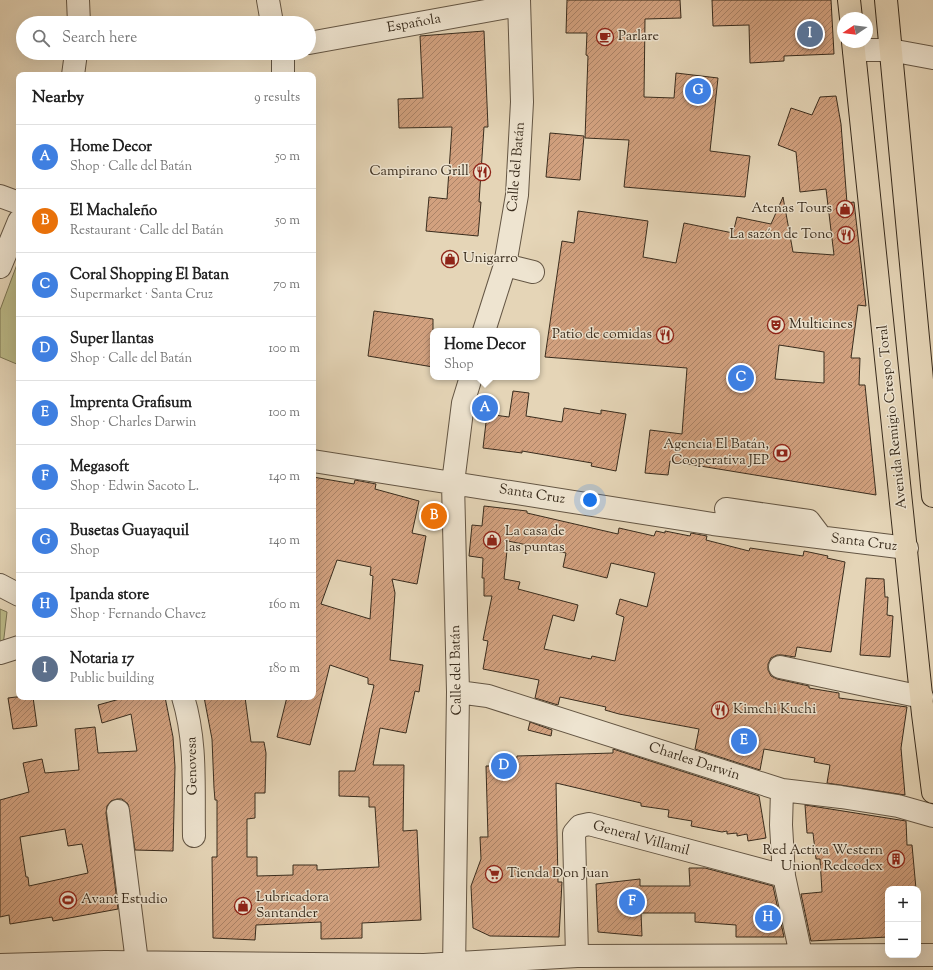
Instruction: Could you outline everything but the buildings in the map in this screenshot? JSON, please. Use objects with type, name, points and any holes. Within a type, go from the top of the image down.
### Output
[{"type":"main road","points":[[849,0],[850,12]]},
{"type":"main road","points":[[886,0],[930,442],[933,496]]},
{"type":"main road","name":"Avenida Remigio Crespo Toral","points":[[853,48],[933,792]]},
{"type":"street","points":[[78,0],[79,16]]},
{"type":"street","points":[[268,0],[271,16]]},
{"type":"street","name":"Española","points":[[316,42],[519,2]]},
{"type":"street","name":"Calle del Batán","points":[[485,328],[505,265],[517,195],[522,110],[519,2]]},
{"type":"street","points":[[872,48],[933,58]]},
{"type":"street","points":[[73,72],[75,60]]},
{"type":"street","points":[[283,72],[284,60]]},
{"type":"street","points":[[0,196],[16,202]]},
{"type":"street","points":[[0,267],[16,229]]},
{"type":"street","points":[[505,265],[533,272]]},
{"type":"street","name":"Calle del Batán","points":[[454,967],[458,692],[453,483],[463,402],[470,380]]},
{"type":"street","name":"Santa Cruz","points":[[316,461],[713,524],[907,548]]},
{"type":"street","name":"Santa Cruz","points":[[726,509],[808,521],[822,538]]},
{"type":"street","points":[[0,585],[16,593]]},
{"type":"street","points":[[0,653],[16,648]]},
{"type":"street","points":[[780,667],[922,698]]},
{"type":"street","name":"Charles Darwin","points":[[458,692],[488,696],[782,790],[884,804],[917,810],[933,816]]},
{"type":"street","name":"Genovesa","points":[[184,700],[192,728],[194,836]]},
{"type":"street","points":[[782,790],[781,825],[784,876],[801,955]]},
{"type":"street","points":[[118,811],[137,962]]},
{"type":"street","name":"General Villamil","points":[[577,956],[574,833],[580,826],[590,824],[784,876]]},
{"type":"street","points":[[0,953],[37,963]]},
{"type":"street","points":[[0,965],[137,962],[424,965],[454,967],[577,956],[727,963],[801,955],[933,955]]},
{"type":"shaded area","points":[[16,267],[16,364],[0,357],[0,310]]},
{"type":"shaded area","points":[[0,609],[7,612],[3,646],[0,647]]},
{"type":"place","name":"Notaria 17","points":[[810,34]]},
{"type":"place","name":"Parlare","points":[[605,37]]},
{"type":"place","name":"Busetas Guayaquil","points":[[698,91]]},
{"type":"place","name":"Campirano Grill","points":[[482,172]]},
{"type":"place","name":"Atenas Tours","points":[[845,209]]},
{"type":"place","name":"La sazón de Tono","points":[[846,235]]},
{"type":"place","name":"Unigarro","points":[[450,259]]},
{"type":"place","name":"Multicines","points":[[776,325]]},
{"type":"place","name":"Patio de comidas","points":[[665,335]]},
{"type":"place","name":"Coral Shopping El Batan","points":[[741,378]]},
{"type":"place","name":"Home Decor","points":[[485,408]]},
{"type":"place","name":"Agencia El Batán, Cooperativa JEP","points":[[782,453]]},
{"type":"place","name":"El Machaleño","points":[[434,516]]},
{"type":"place","name":"La casa de las puntas","points":[[492,540]]},
{"type":"place","name":"Kimchi Kuchi","points":[[720,710]]},
{"type":"place","name":"Imprenta Grafisum","points":[[744,741]]},
{"type":"place","name":"Super llantas","points":[[504,766]]},
{"type":"place","name":"Red Activa Western Union Redcodex","points":[[896,859]]},
{"type":"place","name":"Tienda Don Juan","points":[[494,874]]},
{"type":"place","name":"Avant Estudio","points":[[68,900]]},
{"type":"place","name":"Megasoft","points":[[632,902]]},
{"type":"place","name":"Lubricadora Santander","points":[[243,906]]},
{"type":"place","name":"Ipanda store","points":[[768,918]]}]
